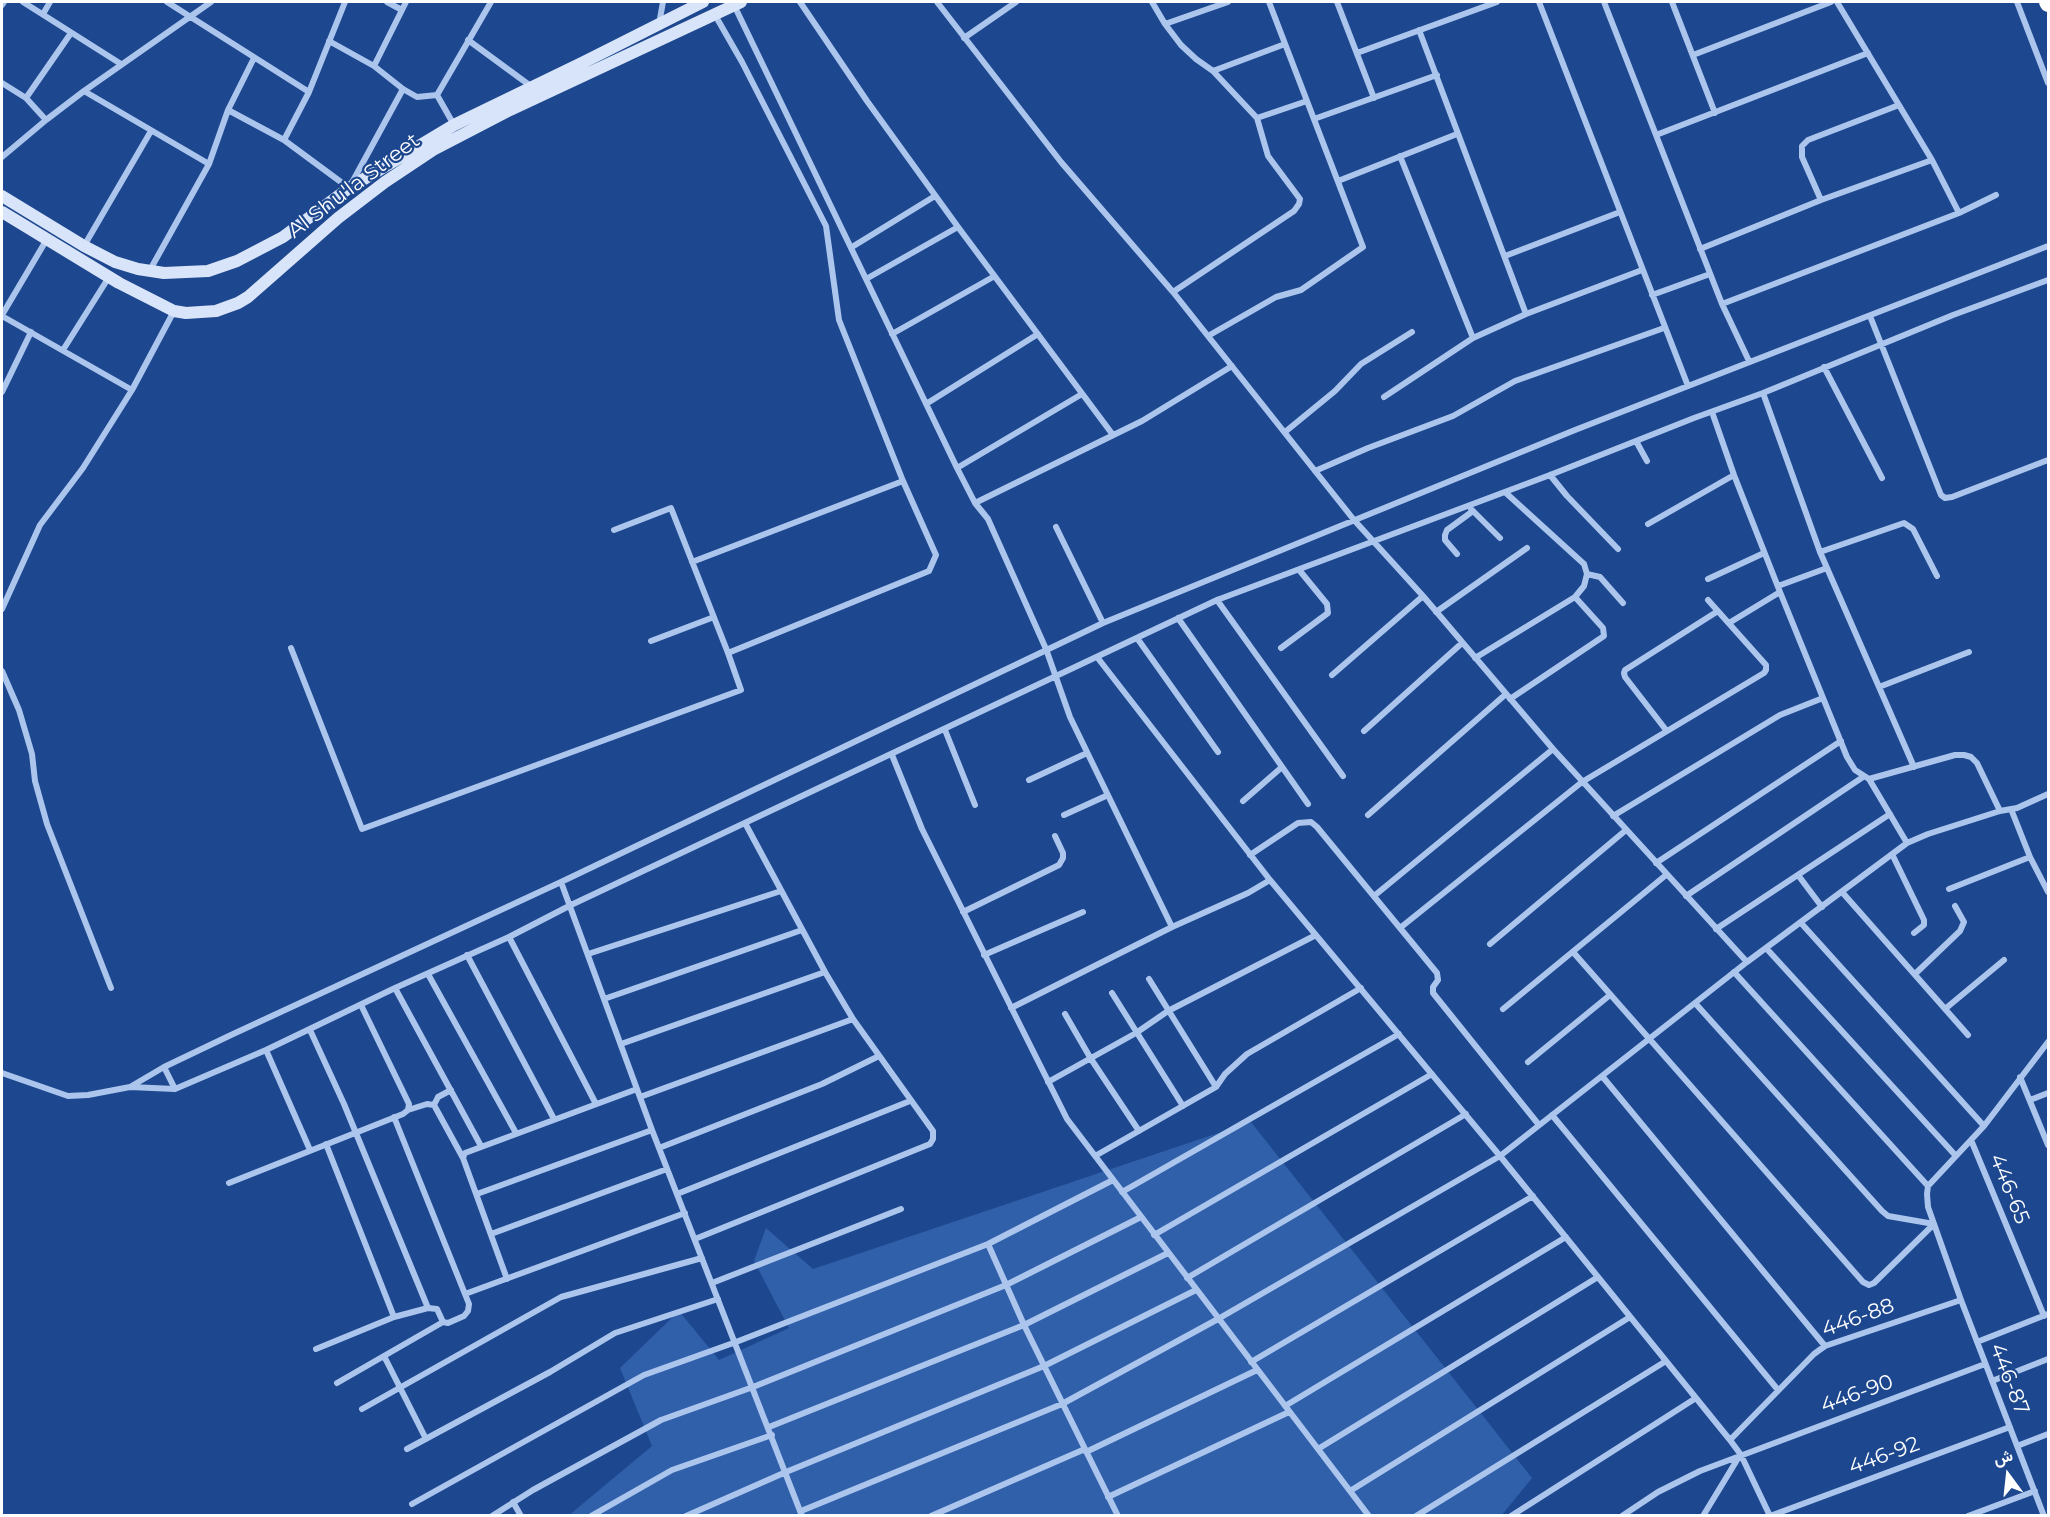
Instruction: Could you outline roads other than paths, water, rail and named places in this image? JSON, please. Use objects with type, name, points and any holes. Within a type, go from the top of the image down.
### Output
[{"type":"main road","name":"Al Shu'la Street","points":[[2,196],[84,246],[119,263],[145,270],[193,273],[208,271],[237,261],[283,237],[349,188],[454,124],[703,2]]},
{"type":"main road","name":"Al Shu'la Street","points":[[2,212],[109,277],[174,311],[204,313],[227,308],[248,297],[316,236],[361,200],[434,150],[510,110],[737,3]]},
{"type":"main road","points":[[109,277],[119,271],[119,263]]},
{"type":"main road","points":[[127,287],[128,273],[145,270]]},
{"type":"street","points":[[23,2],[121,64]]},
{"type":"street","points":[[43,14],[50,2]]},
{"type":"street","points":[[167,2],[309,92]]},
{"type":"street","points":[[2,157],[45,120],[84,91],[211,2]]},
{"type":"street","points":[[284,140],[309,92],[345,2]]},
{"type":"street","points":[[387,2],[402,10]]},
{"type":"street","points":[[374,66],[406,2]]},
{"type":"street","points":[[437,95],[489,2]]},
{"type":"street","points":[[659,24],[663,2]]},
{"type":"street","points":[[800,2],[867,101],[993,277],[1113,435]]},
{"type":"street","points":[[937,2],[1061,162],[1173,292],[1372,542],[1423,596],[1582,782],[1747,962]]},
{"type":"street","points":[[964,38],[1016,2]]},
{"type":"street","points":[[1152,2],[1165,24],[1188,52],[1213,71],[1257,118],[1268,156],[1300,199],[1294,211],[1173,292]]},
{"type":"street","points":[[1165,24],[1228,2]]},
{"type":"street","points":[[1208,336],[1276,297],[1301,290],[1364,247],[1269,2]]},
{"type":"street","points":[[1337,2],[1374,98]]},
{"type":"street","points":[[1357,53],[1497,2]]},
{"type":"street","points":[[1539,2],[1688,386]]},
{"type":"street","points":[[1604,2],[1722,304],[1749,361]]},
{"type":"street","points":[[1672,2],[1715,112]]},
{"type":"street","points":[[1693,56],[1831,2]]},
{"type":"street","points":[[1837,2],[1932,160],[1959,213]]},
{"type":"street","points":[[2017,2],[2049,83]]},
{"type":"street","points":[[737,3],[926,405],[975,503],[988,519],[1046,649],[1070,717],[1172,927]]},
{"type":"street","points":[[714,14],[742,62],[826,226],[839,320],[903,481],[936,555],[928,571],[728,653]]},
{"type":"street","points":[[1419,30],[1526,314]]},
{"type":"street","points":[[26,98],[71,33]]},
{"type":"street","points":[[468,40],[532,87]]},
{"type":"street","points":[[328,41],[374,66],[417,97],[437,95]]},
{"type":"street","points":[[1213,71],[1285,44]]},
{"type":"street","points":[[1656,135],[1868,53]]},
{"type":"street","points":[[145,270],[209,164],[228,110],[254,58]]},
{"type":"street","points":[[1314,119],[1437,75]]},
{"type":"street","points":[[2,83],[26,98],[45,120]]},
{"type":"street","points":[[228,110],[284,140],[349,188],[403,89]]},
{"type":"street","points":[[84,91],[209,164]]},
{"type":"street","points":[[437,95],[454,124]]},
{"type":"street","points":[[1257,118],[1307,101]]},
{"type":"street","points":[[1821,200],[1802,157],[1802,146],[1808,140],[1899,105]]},
{"type":"street","points":[[84,246],[151,131]]},
{"type":"street","points":[[1338,181],[1457,134]]},
{"type":"street","points":[[1400,156],[1473,338]]},
{"type":"street","points":[[1700,249],[1821,200],[1932,160]]},
{"type":"street","points":[[1722,304],[1959,213],[1996,195]]},
{"type":"street","points":[[852,248],[935,196]]},
{"type":"street","points":[[1505,256],[1620,212]]},
{"type":"street","points":[[866,279],[958,227]]},
{"type":"street","points":[[47,239],[2,315],[132,390]]},
{"type":"street","points":[[130,1087],[164,1067],[561,882],[1103,623],[1749,361],[2049,246]]},
{"type":"street","points":[[1384,397],[1473,338],[1526,314],[1642,270]]},
{"type":"street","points":[[1652,295],[1710,274]]},
{"type":"street","points":[[63,350],[109,277]]},
{"type":"street","points":[[892,334],[993,277]]},
{"type":"street","points":[[2,1073],[68,1096],[88,1095],[130,1087],[175,1089],[310,1030],[395,988],[509,937],[571,905],[1217,600],[1506,493],[1763,393],[1880,344],[2049,280]]},
{"type":"street","points":[[2,609],[40,525],[83,468],[132,390],[174,311]]},
{"type":"street","points":[[1870,316],[1941,495],[1952,498],[2049,460]]},
{"type":"street","points":[[1315,471],[1453,416],[1508,384],[1664,328]]},
{"type":"street","points":[[2,392],[31,332]]},
{"type":"street","points":[[1285,432],[1335,391],[1361,364],[1412,332]]},
{"type":"street","points":[[926,405],[1038,334]]},
{"type":"street","points":[[975,503],[1142,422],[1232,366]]},
{"type":"street","points":[[1824,367],[1882,478]]},
{"type":"street","points":[[1763,393],[1820,552],[1914,767]]},
{"type":"street","points":[[957,468],[1082,394]]},
{"type":"street","points":[[1712,412],[1764,553],[1841,741],[1855,770],[1866,778],[1907,843]]},
{"type":"street","points":[[1636,441],[1647,460]]},
{"type":"street","points":[[1550,476],[1617,549]]},
{"type":"street","points":[[1648,524],[1734,476]]},
{"type":"street","points":[[692,562],[903,481]]},
{"type":"street","points":[[1475,658],[1575,597],[1584,586],[1587,574],[1584,564],[1506,493]]},
{"type":"street","points":[[1466,506],[1500,538]]},
{"type":"street","points":[[291,648],[362,829],[741,690],[671,508],[614,530]]},
{"type":"street","points":[[1457,554],[1445,540],[1445,535],[1448,530],[1473,511]]},
{"type":"street","points":[[1820,552],[1904,523],[1914,529],[1937,576]]},
{"type":"street","points":[[1056,527],[1103,623]]},
{"type":"street","points":[[1436,612],[1527,548]]},
{"type":"street","points":[[1708,579],[1764,553]]},
{"type":"street","points":[[1729,623],[1779,589],[1827,568]]},
{"type":"street","points":[[1281,648],[1328,613],[1327,604],[1300,571]]},
{"type":"street","points":[[1587,574],[1600,577],[1623,603]]},
{"type":"street","points":[[1332,675],[1423,596]]},
{"type":"street","points":[[1368,815],[1508,696],[1604,636],[1603,628],[1575,597]]},
{"type":"street","points":[[1217,600],[1343,776]]},
{"type":"street","points":[[1400,928],[1582,782],[1766,670],[1766,665],[1708,600]]},
{"type":"street","points":[[1666,730],[1625,676],[1625,670],[1718,611]]},
{"type":"street","points":[[651,641],[714,617]]},
{"type":"street","points":[[1178,618],[1308,804]]},
{"type":"street","points":[[1137,638],[1218,752]]},
{"type":"street","points":[[1364,732],[1462,643]]},
{"type":"street","points":[[1879,687],[1969,652]]},
{"type":"street","points":[[1097,657],[1270,880],[1466,1114],[1730,1440],[1741,1455],[1770,1515]]},
{"type":"street","points":[[2,671],[22,721],[32,754],[39,799],[47,824],[111,988]]},
{"type":"street","points":[[1613,816],[1780,715],[1823,698]]},
{"type":"street","points":[[945,730],[975,805]]},
{"type":"street","points":[[1656,863],[1841,741]]},
{"type":"street","points":[[1374,896],[1553,748]]},
{"type":"street","points":[[1029,780],[1087,753]]},
{"type":"street","points":[[892,755],[921,829],[1067,1119],[1369,1515]]},
{"type":"street","points":[[1686,896],[1866,778],[1955,755],[1971,757],[1977,763],[2000,811]]},
{"type":"street","points":[[1243,801],[1282,767]]},
{"type":"street","points":[[561,882],[652,1130],[802,1513],[1062,1404],[1218,1319],[1500,1156],[1747,962],[1907,843],[1928,834],[2028,804],[2049,794]]},
{"type":"street","points":[[1064,815],[1108,795]]},
{"type":"street","points":[[2011,809],[2030,857],[2049,892]]},
{"type":"street","points":[[1716,929],[1890,814]]},
{"type":"street","points":[[1250,855],[1298,823],[1311,822],[1317,827],[1437,973],[1438,980],[1433,987],[1433,993],[1539,1125]]},
{"type":"street","points":[[695,1239],[930,1144],[933,1139],[933,1131],[853,1019],[825,972],[745,823]]},
{"type":"street","points":[[1490,944],[1626,830]]},
{"type":"street","points":[[963,912],[1059,866],[1063,853],[1055,836]]},
{"type":"street","points":[[1892,854],[1924,920],[1924,925],[1914,933]]},
{"type":"street","points":[[1949,888],[2030,857]]},
{"type":"street","points":[[1503,1009],[1666,875]]},
{"type":"street","points":[[1798,875],[1822,907]]},
{"type":"street","points":[[1011,1008],[1172,927],[1248,893],[1270,880]]},
{"type":"street","points":[[588,954],[781,891]]},
{"type":"street","points":[[1842,892],[1968,1035]]},
{"type":"street","points":[[1915,974],[1950,942],[1963,926],[1963,917],[1955,906]]},
{"type":"street","points":[[984,955],[1083,912]]},
{"type":"street","points":[[1801,923],[1984,1126]]},
{"type":"street","points":[[604,999],[802,930]]},
{"type":"street","points":[[1048,1082],[1136,1033],[1168,1011],[1316,935]]},
{"type":"street","points":[[509,937],[596,1104]]},
{"type":"street","points":[[1766,948],[1956,1156]]},
{"type":"street","points":[[1573,952],[1863,1282],[1869,1285],[1874,1283],[1934,1224]]},
{"type":"street","points":[[467,955],[554,1119]]},
{"type":"street","points":[[1945,1009],[2004,960]]},
{"type":"street","points":[[621,1044],[825,972]]},
{"type":"street","points":[[1734,972],[1928,1186],[1984,1126],[2049,1042]]},
{"type":"street","points":[[428,974],[516,1133]]},
{"type":"street","points":[[1149,979],[1216,1087]]},
{"type":"street","points":[[395,988],[481,1146]]},
{"type":"street","points":[[1095,1156],[1216,1087],[1225,1074],[1247,1054],[1361,988]]},
{"type":"street","points":[[1112,993],[1183,1106]]},
{"type":"street","points":[[1528,1062],[1610,995]]},
{"type":"street","points":[[1695,1003],[1882,1211],[1888,1216],[1934,1224]]},
{"type":"street","points":[[361,1005],[409,1104],[408,1110]]},
{"type":"street","points":[[1065,1014],[1091,1059],[1139,1131]]},
{"type":"street","points":[[640,1097],[853,1019]]},
{"type":"street","points":[[310,1030],[356,1132],[428,1308]]},
{"type":"street","points":[[1122,1192],[1399,1034]]},
{"type":"street","points":[[266,1050],[310,1150]]},
{"type":"street","points":[[659,1148],[822,1084],[879,1056]]},
{"type":"street","points":[[164,1067],[175,1089]]},
{"type":"street","points":[[1154,1235],[1432,1074]]},
{"type":"street","points":[[1602,1076],[1824,1346]]},
{"type":"street","points":[[2020,1077],[2049,1145]]},
{"type":"street","points":[[463,1158],[468,1150],[637,1089]]},
{"type":"street","points":[[434,1106],[438,1097],[451,1090]]},
{"type":"street","points":[[2030,1100],[2049,1093]]},
{"type":"street","points":[[677,1194],[910,1101]]},
{"type":"street","points":[[229,1184],[408,1110],[427,1104],[434,1106],[463,1158],[507,1279]]},
{"type":"street","points":[[1187,1278],[1466,1114]]},
{"type":"street","points":[[1552,1115],[1778,1390]]},
{"type":"street","points":[[338,1383],[443,1322],[448,1323],[464,1316],[468,1311],[469,1304],[394,1117]]},
{"type":"street","points":[[477,1194],[652,1130]]},
{"type":"street","name":"446-65","points":[[1971,1140],[2046,1315]]},
{"type":"street","points":[[326,1144],[394,1317]]},
{"type":"street","points":[[491,1234],[668,1169]]},
{"type":"street","points":[[412,1504],[644,1375],[736,1342],[988,1244],[1113,1179]]},
{"type":"street","name":"446-87","points":[[1928,1186],[1928,1207],[1944,1255],[2035,1491],[2045,1511]]},
{"type":"street","points":[[1251,1362],[1533,1196]]},
{"type":"street","points":[[712,1283],[901,1209]]},
{"type":"street","points":[[465,1294],[685,1213]]},
{"type":"street","points":[[492,1515],[650,1425],[753,1387],[1006,1285],[1141,1217]]},
{"type":"street","points":[[1108,1497],[1287,1409],[1566,1237]]},
{"type":"street","points":[[988,1244],[1024,1325],[1118,1515]]},
{"type":"street","points":[[769,1426],[1024,1325],[1168,1253]]},
{"type":"street","points":[[362,1409],[569,1294],[702,1258]]},
{"type":"street","points":[[1318,1449],[1598,1277]]},
{"type":"street","points":[[686,1515],[1044,1366],[1196,1290]]},
{"type":"street","points":[[407,1449],[550,1372],[615,1333],[718,1299]]},
{"type":"street","name":"446-88","points":[[1730,1440],[1824,1346],[1961,1300]]},
{"type":"street","points":[[316,1349],[394,1317],[428,1308],[437,1309],[443,1322]]},
{"type":"street","points":[[1977,1342],[2046,1315]]},
{"type":"street","points":[[1350,1491],[1630,1317]]},
{"type":"street","points":[[384,1356],[426,1439]]},
{"type":"street","points":[[1992,1381],[2049,1359]]},
{"type":"street","points":[[1416,1515],[1666,1361]]},
{"type":"street","name":"446-90","points":[[1622,1515],[1678,1481],[1741,1455],[1985,1364]]},
{"type":"street","points":[[931,1515],[1086,1451],[1257,1370]]},
{"type":"street","points":[[1511,1515],[1696,1398]]},
{"type":"street","name":"446-92","points":[[1770,1515],[2010,1427]]},
{"type":"street","points":[[2018,1446],[2049,1434]]},
{"type":"street","points":[[591,1515],[672,1470],[772,1435]]},
{"type":"street","points":[[1703,1515],[1741,1455]]},
{"type":"street","points":[[1968,1515],[2035,1491]]},
{"type":"street","points":[[513,1502],[521,1515]]}]
